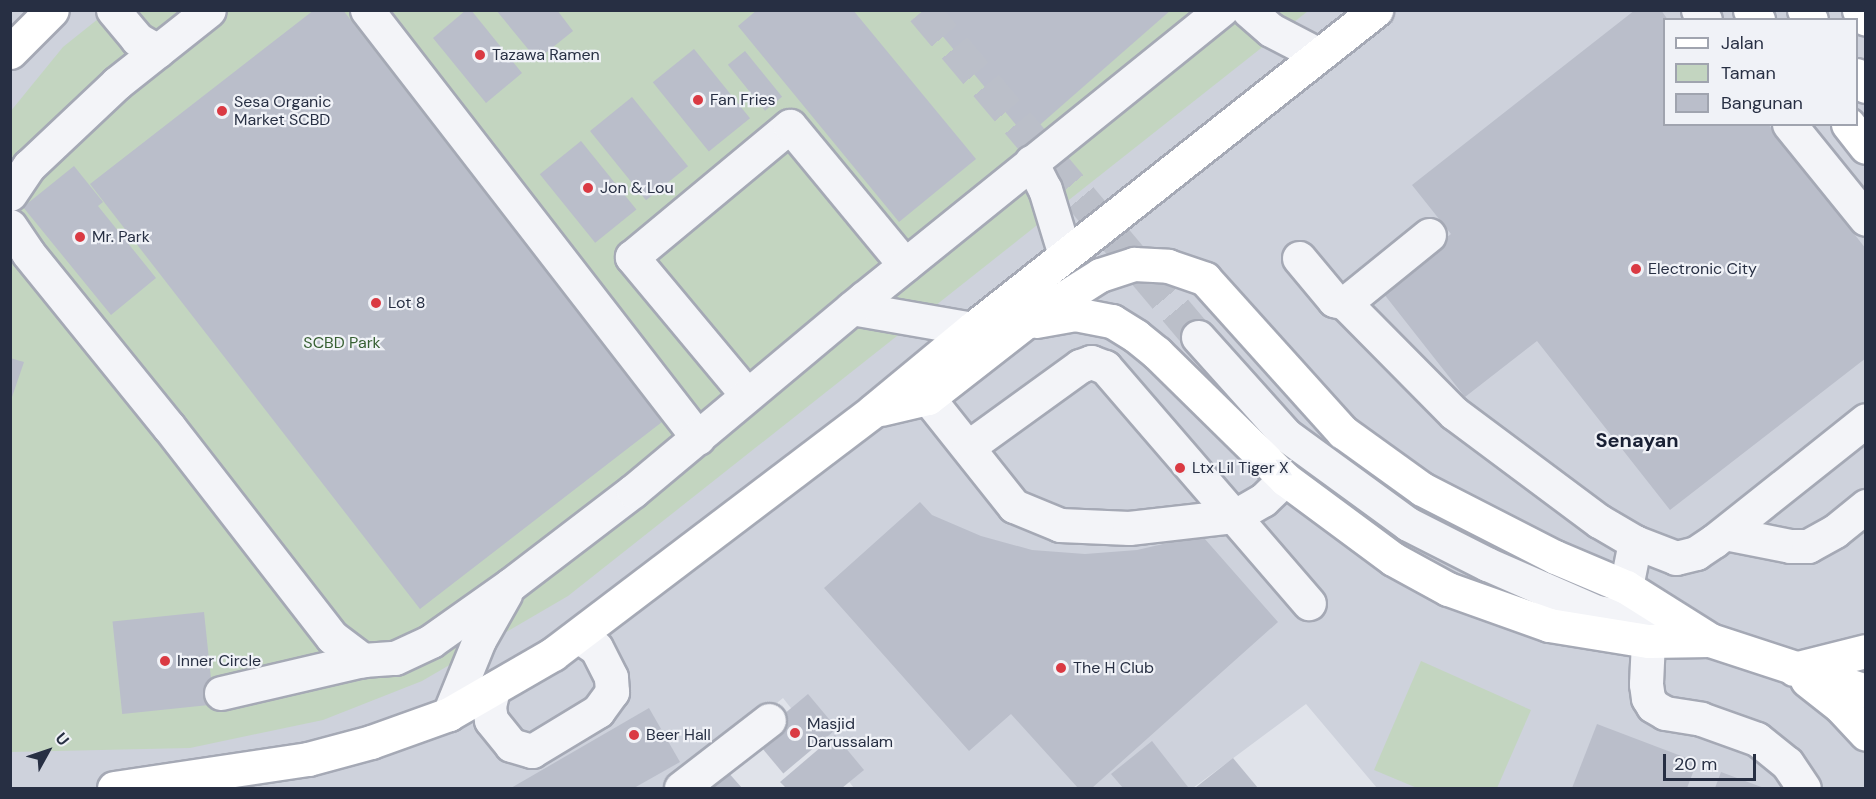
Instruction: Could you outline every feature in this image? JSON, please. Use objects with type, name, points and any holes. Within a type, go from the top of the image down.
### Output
[{"type":"main road","points":[[22,32],[52,10]]},
{"type":"main road","points":[[114,789],[308,759],[371,742],[449,714],[553,654],[874,410],[1065,255],[1377,10]]},
{"type":"main road","points":[[1859,10],[1866,19]]},
{"type":"main road","points":[[1850,126],[1866,147]]},
{"type":"main road","points":[[874,410],[928,398],[1024,323],[1100,275],[1134,264],[1168,266],[1205,279],[1342,432],[1422,489],[1555,557],[1626,587],[1710,640]]},
{"type":"main road","points":[[1024,323],[1075,314],[1112,321],[1157,353],[1285,479],[1393,559],[1448,589],[1549,625],[1643,630],[1710,640],[1866,691]]},
{"type":"main road","points":[[1794,669],[1866,651]]},
{"type":"main road","points":[[1794,669],[1840,706],[1866,734]]},
{"type":"street","points":[[113,10],[137,39],[158,51]]},
{"type":"street","points":[[367,10],[698,438]]},
{"type":"street","points":[[221,693],[363,660],[395,658],[431,641],[510,585],[698,438],[852,308],[1221,10]]},
{"type":"street","points":[[1248,10],[1271,30],[1319,55]]},
{"type":"street","points":[[10,194],[29,166],[117,83],[208,11]]},
{"type":"street","points":[[747,395],[632,257],[774,139],[790,126],[905,265]]},
{"type":"street","points":[[1791,126],[1866,219]]},
{"type":"street","points":[[1031,162],[1045,189],[1065,255]]},
{"type":"street","points":[[10,226],[28,253],[169,426],[332,637],[363,660]]},
{"type":"street","points":[[1345,303],[1429,235]]},
{"type":"street","points":[[1305,254],[1344,292],[1345,303],[1454,413],[1599,521],[1635,543],[1676,558],[1696,553],[1725,533],[1866,420]]},
{"type":"street","points":[[852,308],[972,329]]},
{"type":"street","points":[[1198,337],[1286,435],[1408,524],[1487,564],[1643,630]]},
{"type":"street","points":[[968,447],[1080,366],[1091,362],[1105,367],[1309,603]]},
{"type":"street","points":[[928,398],[1014,506],[1060,525],[1129,528],[1235,516],[1263,500],[1285,479]]},
{"type":"street","points":[[1725,533],[1790,546],[1808,546],[1834,531],[1866,506]]},
{"type":"street","points":[[1635,543],[1626,587],[1643,630],[1646,684],[1648,698],[1653,706],[1665,713],[1701,719],[1757,739],[1787,763],[1804,789]]},
{"type":"street","points":[[449,714],[479,640],[510,585]]},
{"type":"street","points":[[493,689],[489,707],[491,720],[511,745],[532,751],[598,711],[612,692],[611,677],[596,648],[578,636]]},
{"type":"street","points":[[681,789],[769,720]]},
{"type":"shaded area","points":[[10,11],[1865,11],[1865,788],[1377,788],[1306,704],[1193,788],[854,788],[783,698],[671,788],[11,788]]},
{"type":"green space","name":"SCBD Park","points":[[108,11],[1308,11],[568,596],[422,681],[323,720],[190,748],[11,752],[10,112],[63,47]]},
{"type":"green space","points":[[1421,661],[1531,710],[1497,788],[1417,788],[1374,770]]},
{"type":"building","name":"Lot 8","points":[[314,10],[343,10],[662,422],[420,609],[90,184]]},
{"type":"building","points":[[466,10],[471,10],[522,73],[486,103],[433,38]]},
{"type":"building","points":[[496,10],[557,10],[573,31],[537,60]]},
{"type":"building","points":[[757,10],[853,10],[976,159],[899,222],[738,26]]},
{"type":"building","points":[[921,10],[1171,10],[1026,137]]},
{"type":"building","name":"Electronic City","points":[[1635,10],[1661,10],[1667,18],[1663,18],[1663,126],[1770,126],[1866,249],[1866,358],[1670,510],[1537,341],[1465,397],[1380,289],[1451,234],[1412,185]]},
{"type":"building","points":[[694,49],[750,118],[709,152],[653,82]]},
{"type":"building","points":[[745,51],[782,97],[765,111],[728,65]]},
{"type":"building","points":[[632,97],[688,166],[646,200],[590,131]]},
{"type":"building","points":[[581,141],[636,209],[595,243],[540,174]]},
{"type":"building","points":[[74,166],[103,202],[98,206],[156,278],[111,315],[23,207]]},
{"type":"building","points":[[10,358],[24,362],[11,400],[10,400]]},
{"type":"building","name":"The H Club","points":[[920,502],[932,515],[981,536],[1032,550],[1085,554],[1137,550],[1189,538],[1197,530],[1278,622],[1092,788],[1078,788],[1011,714],[969,751],[824,588]]},
{"type":"building","points":[[204,612],[214,704],[122,714],[113,622]]},
{"type":"building","name":"Masjid Darussalam","points":[[808,694],[837,728],[783,773],[754,739]]},
{"type":"building","name":"Beer Hall","points":[[649,708],[680,762],[634,788],[511,788]]},
{"type":"building","points":[[1597,724],[1697,762],[1687,788],[1572,788]]},
{"type":"building","points":[[835,735],[864,770],[842,788],[786,788],[780,782]]},
{"type":"building","points":[[1152,741],[1188,787],[1123,788],[1111,774]]},
{"type":"building","points":[[1233,758],[1258,788],[1195,788]]},
{"type":"building","points":[[727,771],[742,788],[706,788]]},
{"type":"building","points":[[1721,772],[1764,788],[1715,788]]},
{"type":"tunnel","points":[[923,10],[1198,337]]},
{"type":"place","name":"Tazawa Ramen","points":[[480,55]]},
{"type":"place","name":"Fan Fries","points":[[698,100]]},
{"type":"place","name":"Sesa Organic Market SCBD","points":[[222,111]]},
{"type":"place","name":"Jon & Lou","points":[[588,188]]},
{"type":"place","name":"Mr. Park","points":[[80,237]]},
{"type":"place","name":"Electronic City","points":[[1636,269]]},
{"type":"place","name":"Lot 8","points":[[376,303]]},
{"type":"place","name":"Ltx Lil Tiger X","points":[[1180,468]]},
{"type":"place","name":"Inner Circle","points":[[165,661]]},
{"type":"place","name":"The H Club","points":[[1061,668]]},
{"type":"place","name":"Masjid Darussalam","points":[[795,733]]},
{"type":"place","name":"Beer Hall","points":[[634,735]]},
{"type":"district","name":"Senayan","points":[[1637,440]]}]
